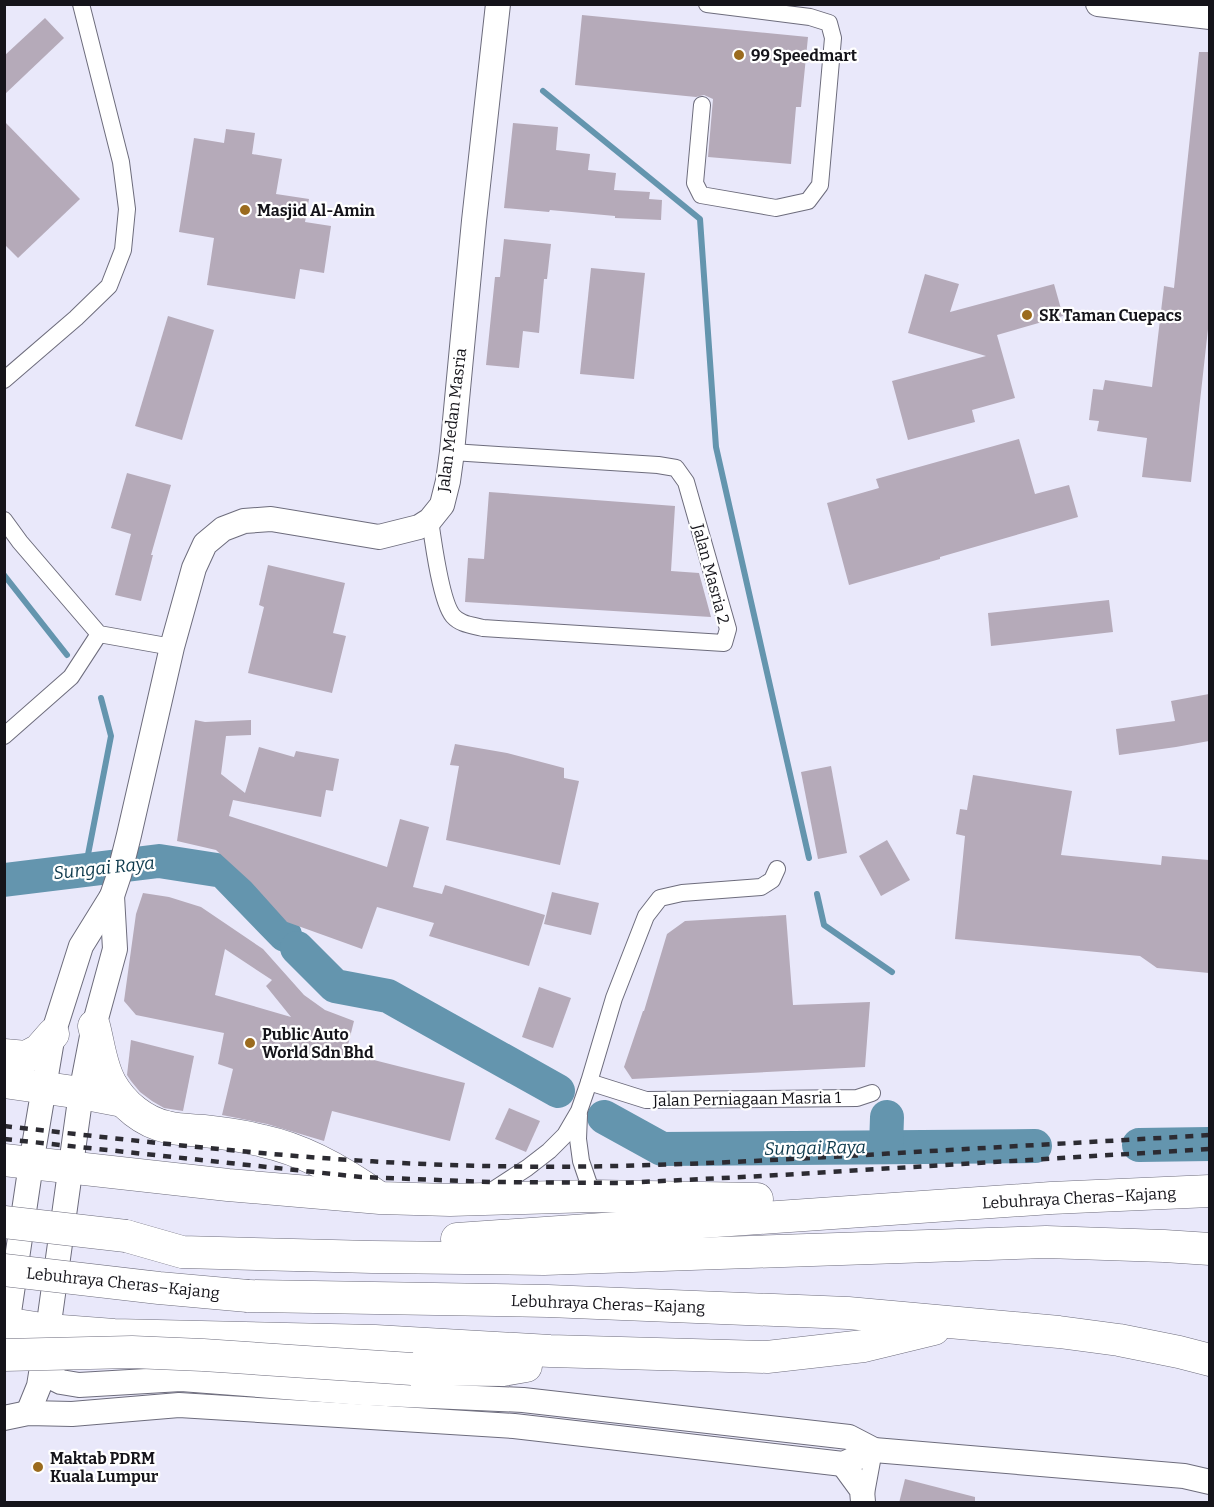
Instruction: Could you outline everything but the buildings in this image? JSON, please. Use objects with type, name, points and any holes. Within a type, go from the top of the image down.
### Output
[{"type":"highway","points":[[94,1026],[110,1083],[123,1101],[143,1119],[167,1127],[264,1141],[309,1156],[346,1175],[380,1198]]},
{"type":"highway","points":[[4,1055],[26,1057],[39,1050],[53,1034]]},
{"type":"highway","points":[[4,1082],[123,1101]]},
{"type":"highway","points":[[18,1162],[228,1185],[380,1198],[479,1199],[593,1196],[780,1200],[841,1212]]},
{"type":"highway","name":"Lebuhraya Cheras–Kajang","points":[[841,1212],[1051,1198],[1209,1191]]},
{"type":"highway","points":[[126,1236],[181,1231],[447,1240],[841,1212]]},
{"type":"highway","points":[[4,1222],[126,1236],[182,1252],[372,1257],[521,1258],[1046,1242],[1209,1249]]},
{"type":"highway","name":"Lebuhraya Cheras–Kajang","points":[[4,1270],[248,1296],[548,1301],[848,1313],[1059,1332],[1119,1340],[1209,1360]]},
{"type":"highway","points":[[6,1330],[375,1341],[550,1351],[767,1357],[864,1346],[961,1322]]},
{"type":"highway","points":[[4,1355],[132,1352],[412,1369],[503,1370],[613,1353]]},
{"type":"street","points":[[4,381],[109,286],[123,250],[127,209],[121,162],[81,4]]},
{"type":"street","points":[[702,105],[695,183],[701,195],[776,208],[808,201],[820,186],[833,38],[829,23],[810,17],[707,4]]},
{"type":"street","points":[[1107,5],[1209,17]]},
{"type":"street","name":"Jalan Medan Masria","points":[[430,520],[442,505],[452,452],[473,232],[499,10]]},
{"type":"street","name":"Jalan Masria 2","points":[[430,520],[445,603],[453,616],[463,624],[483,628],[724,643],[728,629],[686,482],[676,468],[452,452]]},
{"type":"street","points":[[16,1416],[39,1386],[81,1093],[94,1026],[115,949],[116,885],[172,647],[194,568],[205,544],[224,529],[244,521],[271,519],[379,537],[419,527],[430,520]]},
{"type":"street","points":[[4,520],[99,634],[172,647]]},
{"type":"street","points":[[4,736],[71,677],[99,634]]},
{"type":"street","points":[[479,1199],[527,1168],[565,1135],[579,1111],[614,998],[646,916],[660,898],[682,893],[761,887],[772,880],[777,869]]},
{"type":"street","points":[[6,1330],[18,1162],[45,1087],[53,1034],[81,946],[116,885]]},
{"type":"street","name":"Jalan Perniagaan Masria 1","points":[[589,1082],[646,1100],[857,1098],[872,1093]]},
{"type":"street","points":[[579,1111],[578,1139],[581,1161],[593,1196]]},
{"type":"street","points":[[42,1368],[51,1377],[61,1382],[79,1385],[181,1379],[363,1393],[523,1400],[849,1437],[874,1450],[1184,1476],[1209,1482]]},
{"type":"street","points":[[16,1416],[179,1405],[514,1426],[843,1464],[874,1450]]},
{"type":"street","points":[[863,1503],[874,1450]]},
{"type":"street","points":[[843,1464],[862,1490],[863,1503]]},
{"type":"waterway","points":[[543,91],[700,219],[716,447],[809,858]]},
{"type":"waterway","points":[[4,575],[67,655]]},
{"type":"waterway","points":[[85,870],[111,736],[101,698]]},
{"type":"waterway","name":"Sungai Raya","points":[[4,880],[159,861],[223,871],[285,935]]},
{"type":"waterway","points":[[817,894],[824,925],[892,972]]},
{"type":"waterway","name":"Sungai Raya","points":[[297,948],[335,986],[388,996],[558,1091]]},
{"type":"waterway","name":"Sungai Raya","points":[[604,1117],[662,1149],[1035,1146]]},
{"type":"waterway","points":[[886,1147],[887,1117]]},
{"type":"waterway","name":"Sungai Raya","points":[[1139,1145],[1210,1144]]},
{"type":"railway","points":[[4,1126],[306,1157],[535,1167],[723,1162],[1210,1135]]},
{"type":"railway","points":[[4,1139],[361,1177],[490,1182],[622,1183],[1210,1149]]},
{"type":"place","name":"99 Speedmart","points":[[739,55]]},
{"type":"place","name":"Masjid Al-Amin","points":[[245,210]]},
{"type":"place","name":"SK Taman Cuepacs","points":[[1027,315]]},
{"type":"place","name":"Public Auto World Sdn Bhd","points":[[250,1043]]},
{"type":"place","name":"Maktab PDRM Kuala Lumpur","points":[[38,1467]]}]
